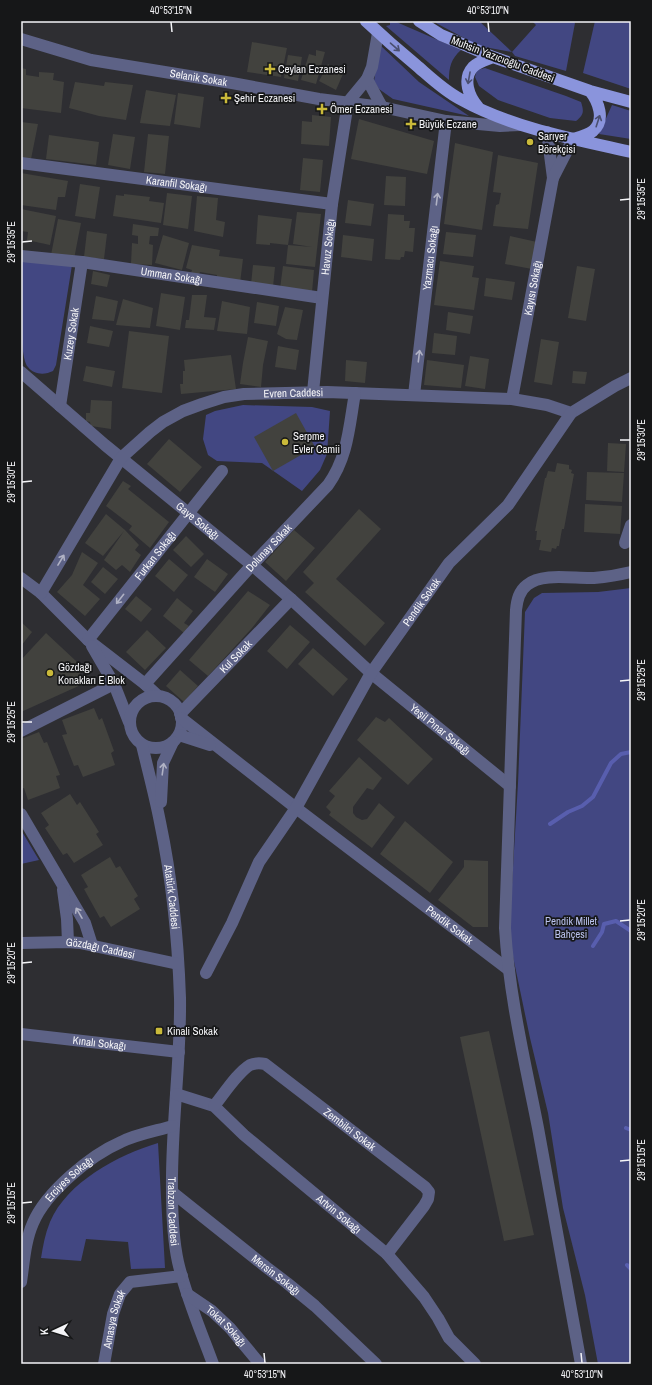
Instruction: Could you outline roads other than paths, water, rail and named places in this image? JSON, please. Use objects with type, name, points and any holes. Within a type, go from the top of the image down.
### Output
[{"type":"main road","points":[[366,21],[440,86],[480,109],[520,125],[631,152]]},
{"type":"main road","name":"Muhsin Yazıcıoğlu Caddesi","points":[[419,21],[441,35],[493,57],[590,91],[631,102]]},
{"type":"main road","points":[[480,109],[473,102],[468,90],[467,82],[472,68],[477,64],[493,57]]},
{"type":"main road","points":[[573,139],[589,133],[598,125],[600,110],[594,96],[590,91]]},
{"type":"street","points":[[348,102],[367,79],[375,55],[378,32]]},
{"type":"street","name":"Selanik Sokak","points":[[21,39],[91,60],[382,107],[446,121],[500,126],[520,125]]},
{"type":"street","points":[[367,79],[382,107]]},
{"type":"street","name":"Havuz Sokağı","points":[[313,392],[332,204],[348,102]]},
{"type":"street","name":"Yazmacı Sokağı","points":[[414,395],[446,121]]},
{"type":"street","points":[[547,132],[553,178]]},
{"type":"street","points":[[553,178],[573,139]]},
{"type":"street","name":"Karanfil Sokağı","points":[[21,163],[332,204]]},
{"type":"street","name":"Kayısı Sokağı","points":[[512,399],[553,178]]},
{"type":"street","name":"Umman Sokağı","points":[[21,256],[82,262],[322,298]]},
{"type":"street","name":"Kuzey Sokak","points":[[60,406],[82,262]]},
{"type":"street","name":"Gaye Sokağı","points":[[21,372],[121,458],[252,565],[371,673]]},
{"type":"street","points":[[571,413],[631,378]]},
{"type":"street","name":"Evren Caddesi","points":[[41,593],[121,458],[150,432],[164,422],[183,411],[202,404],[224,397],[244,394],[313,392],[355,393],[512,399],[547,405],[571,413]]},
{"type":"street","name":"Dolunay Sokak","points":[[145,684],[252,565],[328,485],[336,474],[344,453],[355,393]]},
{"type":"street","name":"Pendik Sokak","points":[[296,808],[371,673],[449,562],[508,505],[571,413]]},
{"type":"street","name":"Furkan Sokağı","points":[[88,640],[187,513],[222,471]]},
{"type":"street","points":[[625,543],[631,525]]},
{"type":"street","points":[[581,1364],[509,970],[505,928],[516,610],[517,600],[521,591],[527,584],[535,580],[543,578],[599,577],[631,572]]},
{"type":"street","points":[[21,578],[41,593],[88,640],[145,684],[158,696]]},
{"type":"street","name":"Kul Sokak","points":[[181,716],[291,599]]},
{"type":"street","points":[[88,640],[114,684],[130,722],[133,735],[142,745],[148,748],[157,749],[166,747],[176,739]]},
{"type":"street","name":"Yeşil Pınar Sokağı","points":[[371,673],[510,786]]},
{"type":"street","points":[[21,731],[114,684]]},
{"type":"street","points":[[130,722],[130,715],[137,704],[149,697],[158,696],[166,698],[173,703],[181,716],[181,727],[163,763],[160,822]]},
{"type":"street","name":"Pendik Sokak","points":[[181,716],[220,749],[296,808],[509,970]]},
{"type":"street","name":"Pendik Sokak","points":[[176,739],[220,749]]},
{"type":"street","name":"Atatürk Caddesi","points":[[142,745],[160,822],[169,876],[178,964],[180,1019],[179,1052]]},
{"type":"street","points":[[206,973],[232,923],[259,862],[296,808]]},
{"type":"street","points":[[21,814],[85,923],[92,945]]},
{"type":"street","points":[[62,883],[67,919],[68,942]]},
{"type":"street","name":"Gözdağı Caddesi","points":[[21,943],[68,942],[92,945],[178,964]]},
{"type":"street","name":"Kınalı Sokağı","points":[[21,1034],[179,1052]]},
{"type":"street","name":"Trabzon Caddesi","points":[[179,1052],[171,1162],[172,1216],[178,1262],[187,1294],[213,1364]]},
{"type":"street","name":"Zembilci Sokak","points":[[214,1106],[243,1071],[250,1065],[259,1063],[265,1064],[425,1187],[429,1192],[428,1199],[387,1254]]},
{"type":"street","name":"Artvin Sokağı","points":[[176,1094],[214,1106],[244,1135],[387,1254],[424,1297],[449,1338],[475,1364]]},
{"type":"street","name":"Erciyes Sokağı","points":[[21,1282],[26,1243],[33,1222],[52,1193],[90,1160],[110,1147],[122,1141],[174,1126]]},
{"type":"street","name":"Mersin Sokağı","points":[[172,1192],[315,1306],[376,1364]]},
{"type":"street","name":"Amasya Sokak","points":[[104,1364],[113,1314],[120,1294],[130,1282],[182,1276]]},
{"type":"street","name":"Tokat Sokağı","points":[[187,1294],[212,1311],[230,1328],[260,1364]]},
{"type":"waterway","points":[[550,824],[568,812],[582,806],[593,797],[611,763],[621,754],[631,752]]},
{"type":"waterway","points":[[593,946],[602,932],[604,924],[616,921],[631,931]]},
{"type":"waterway","points":[[626,1128],[631,1130]]},
{"type":"waterway","points":[[627,1265],[631,1269]]},
{"type":"place","name":"Ceylan Eczanesi","points":[[270,69]]},
{"type":"place","name":"Şehir Eczanesi","points":[[226,98]]},
{"type":"place","name":"Ömer Eczanesi","points":[[322,109]]},
{"type":"place","name":"Büyük Eczane","points":[[411,124]]},
{"type":"place","name":"Sarıyer Börekçisi","points":[[530,142]]},
{"type":"place","name":"Serpme Evler Camii","points":[[285,442]]},
{"type":"place","name":"Gözdağı Konakları E Blok","points":[[50,673]]},
{"type":"place","name":"Kinali Sokak","points":[[159,1031]]},
{"type":"park label","name":"Pendik Millet Bahçesi","points":[[571,927]]}]
